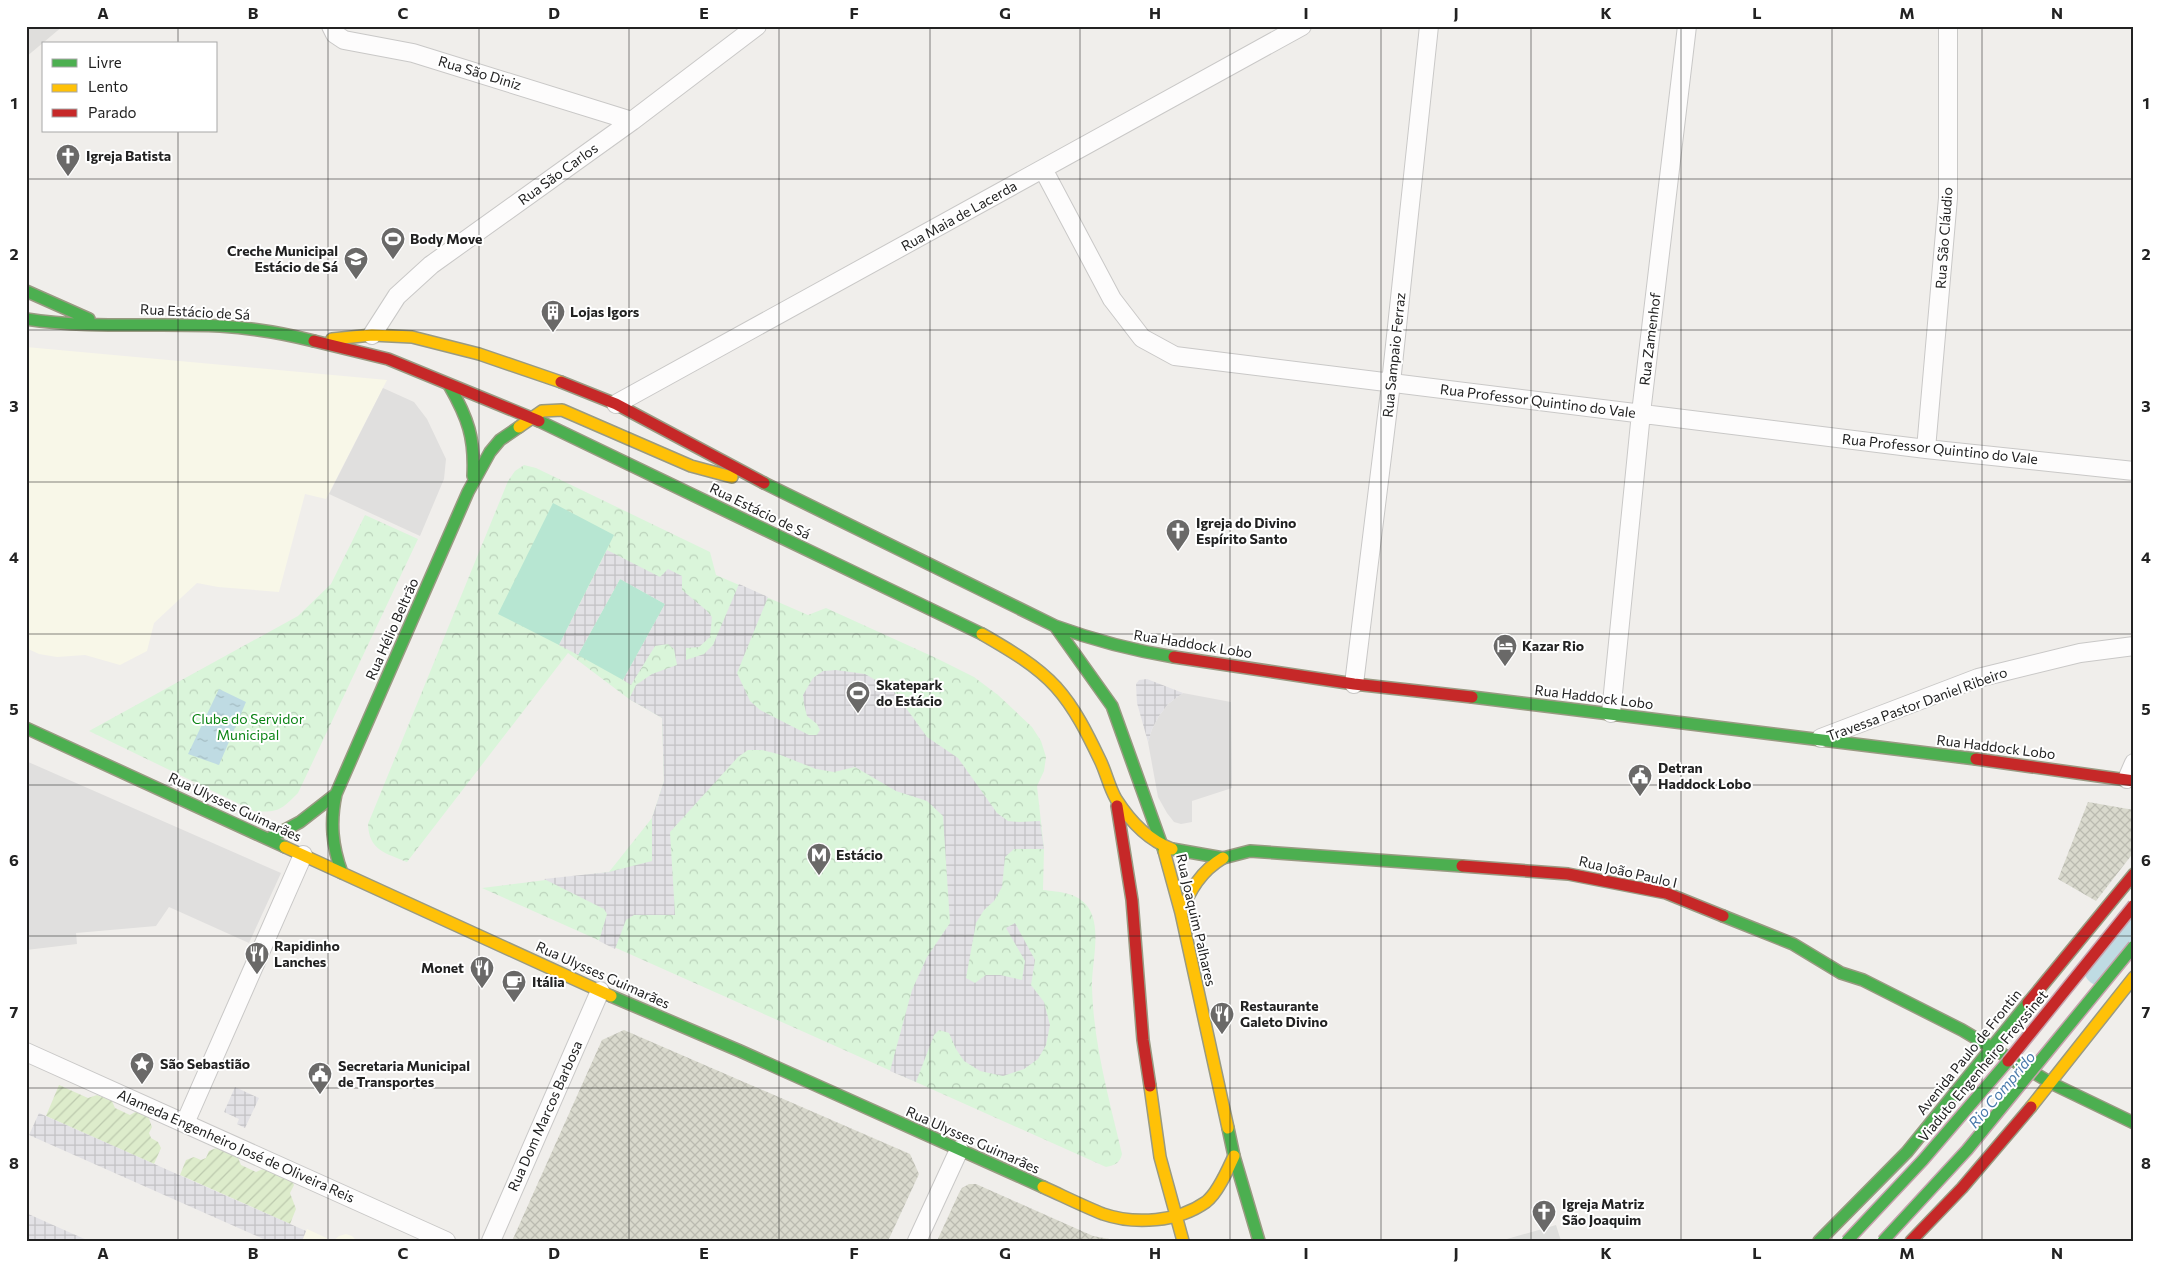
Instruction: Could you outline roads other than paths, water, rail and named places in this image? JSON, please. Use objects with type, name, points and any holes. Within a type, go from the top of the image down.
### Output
[{"type":"main road","points":[[26,291],[98,323]]},
{"type":"main road","name":"Rua Estácio de Sá","points":[[26,319],[57,324],[221,326],[290,335],[388,359],[530,417],[979,632],[1022,658],[1056,687],[1074,711],[1101,762],[1116,798]]},
{"type":"main road","name":"Rua Estácio de Sá","points":[[320,341],[372,335],[412,337],[479,354],[547,376],[616,404],[775,489],[1055,626]]},
{"type":"main road","points":[[449,385],[472,426],[475,448],[473,482]]},
{"type":"main road","points":[[530,417],[542,411],[562,410],[691,466],[775,489]]},
{"type":"main road","name":"Rua Hélio Beltrão","points":[[342,873],[332,837],[331,822],[336,794],[473,482],[490,452],[500,440],[530,417]]},
{"type":"main road","name":"Rua Haddock Lobo","points":[[1055,626],[1099,642],[1137,651],[1354,684],[1611,713],[2020,764],[2130,780]]},
{"type":"main road","name":"Rua Joaquim Palhares","points":[[1055,626],[1112,706],[1162,846],[1181,913],[1234,1156],[1259,1241]]},
{"type":"main road","name":"Rua Ulysses Guimarães","points":[[26,728],[600,991],[740,1051],[1104,1214],[1137,1220],[1176,1217]]},
{"type":"main road","points":[[268,839],[300,822],[336,794]]},
{"type":"main road","points":[[1116,798],[1132,900],[1143,1040],[1160,1158],[1183,1241]]},
{"type":"main road","name":"Rua João Paulo I","points":[[1116,798],[1139,830],[1162,846],[1177,851],[1223,858],[1250,851],[1568,874],[1666,893],[1793,944],[1841,972],[1863,980],[1993,1048],[2051,1083],[2134,1123]]},
{"type":"main road","points":[[1181,913],[1186,898],[1203,872],[1213,863],[1223,858]]},
{"type":"main road","name":"Avenida Paulo de Frontin","points":[[1819,1241],[1907,1152],[2134,874]]},
{"type":"main road","name":"Viaduto Engenheiro Freyssinet","points":[[1847,1241],[1926,1157],[2006,1065],[2134,905]]},
{"type":"main road","points":[[1883,1241],[1967,1150],[2134,946]]},
{"type":"main road","points":[[1911,1241],[1962,1188],[2051,1083],[2134,977]]},
{"type":"main road","points":[[1907,1152],[1962,1188]]},
{"type":"main road","points":[[1176,1217],[1207,1201],[1220,1184],[1234,1156]]},
{"type":"street","name":"Rua São Diniz","points":[[331,26],[335,34],[344,40],[413,53],[632,121]]},
{"type":"street","name":"Rua São Carlos","points":[[372,335],[397,296],[431,265],[632,121],[757,26]]},
{"type":"street","name":"Rua Maia de Lacerda","points":[[616,404],[1302,26]]},
{"type":"street","name":"Rua Sampaio Ferraz","points":[[1354,684],[1392,383],[1429,26]]},
{"type":"street","name":"Rua Zamenhof","points":[[1611,713],[1641,413],[1688,26]]},
{"type":"street","name":"Rua São Cláudio","points":[[1926,449],[1948,198],[1948,26]]},
{"type":"street","name":"Rua Professor Quintino do Vale","points":[[1043,169],[1112,300],[1142,338],[1174,356],[1926,449],[2134,470]]},
{"type":"street","name":"Travessa Pastor Daniel Ribeiro","points":[[1817,740],[1978,678],[2080,653],[2134,646]]},
{"type":"street","points":[[26,734],[44,736]]},
{"type":"street","points":[[2130,780],[2134,762]]},
{"type":"street","points":[[185,1123],[303,855]]},
{"type":"street","name":"Rua Dom Marcos Barbosa","points":[[491,1241],[600,991]]},
{"type":"street","name":"Alameda Engenheiro José de Oliveira Reis","points":[[26,1052],[446,1241]]},
{"type":"street","points":[[917,1241],[959,1150]]},
{"type":"water","points":[[219,689],[246,702],[219,765],[188,754]]},
{"type":"waterway","name":"Rio Comprido","points":[[2101,969],[2134,928]]},
{"type":"place","name":"Igreja Batista","points":[[68,177]]},
{"type":"place","name":"Body Move","points":[[393,260]]},
{"type":"place","name":"Creche Municipal Estácio de Sá","points":[[356,280]]},
{"type":"place","name":"Lojas Igors","points":[[553,333]]},
{"type":"place","name":"Igreja do Divino Espírito Santo","points":[[1178,552]]},
{"type":"place","name":"Kazar Rio","points":[[1505,667]]},
{"type":"place","name":"Skatepark do Estácio","points":[[858,714]]},
{"type":"place","name":"Detran Haddock Lobo","points":[[1640,797]]},
{"type":"place","name":"Estácio","points":[[819,876]]},
{"type":"place","name":"Rapidinho Lanches","points":[[257,975]]},
{"type":"place","name":"Monet","points":[[482,989]]},
{"type":"place","name":"Itália","points":[[514,1003]]},
{"type":"place","name":"Restaurante Galeto Divino","points":[[1222,1035]]},
{"type":"place","name":"São Sebastião","points":[[142,1085]]},
{"type":"place","name":"Secretaria Municipal de Transportes","points":[[320,1095]]},
{"type":"place","name":"Igreja Matriz São Joaquim","points":[[1544,1233]]},
{"type":"park label","name":"Clube do Servidor Municipal","points":[[248,728]]}]
